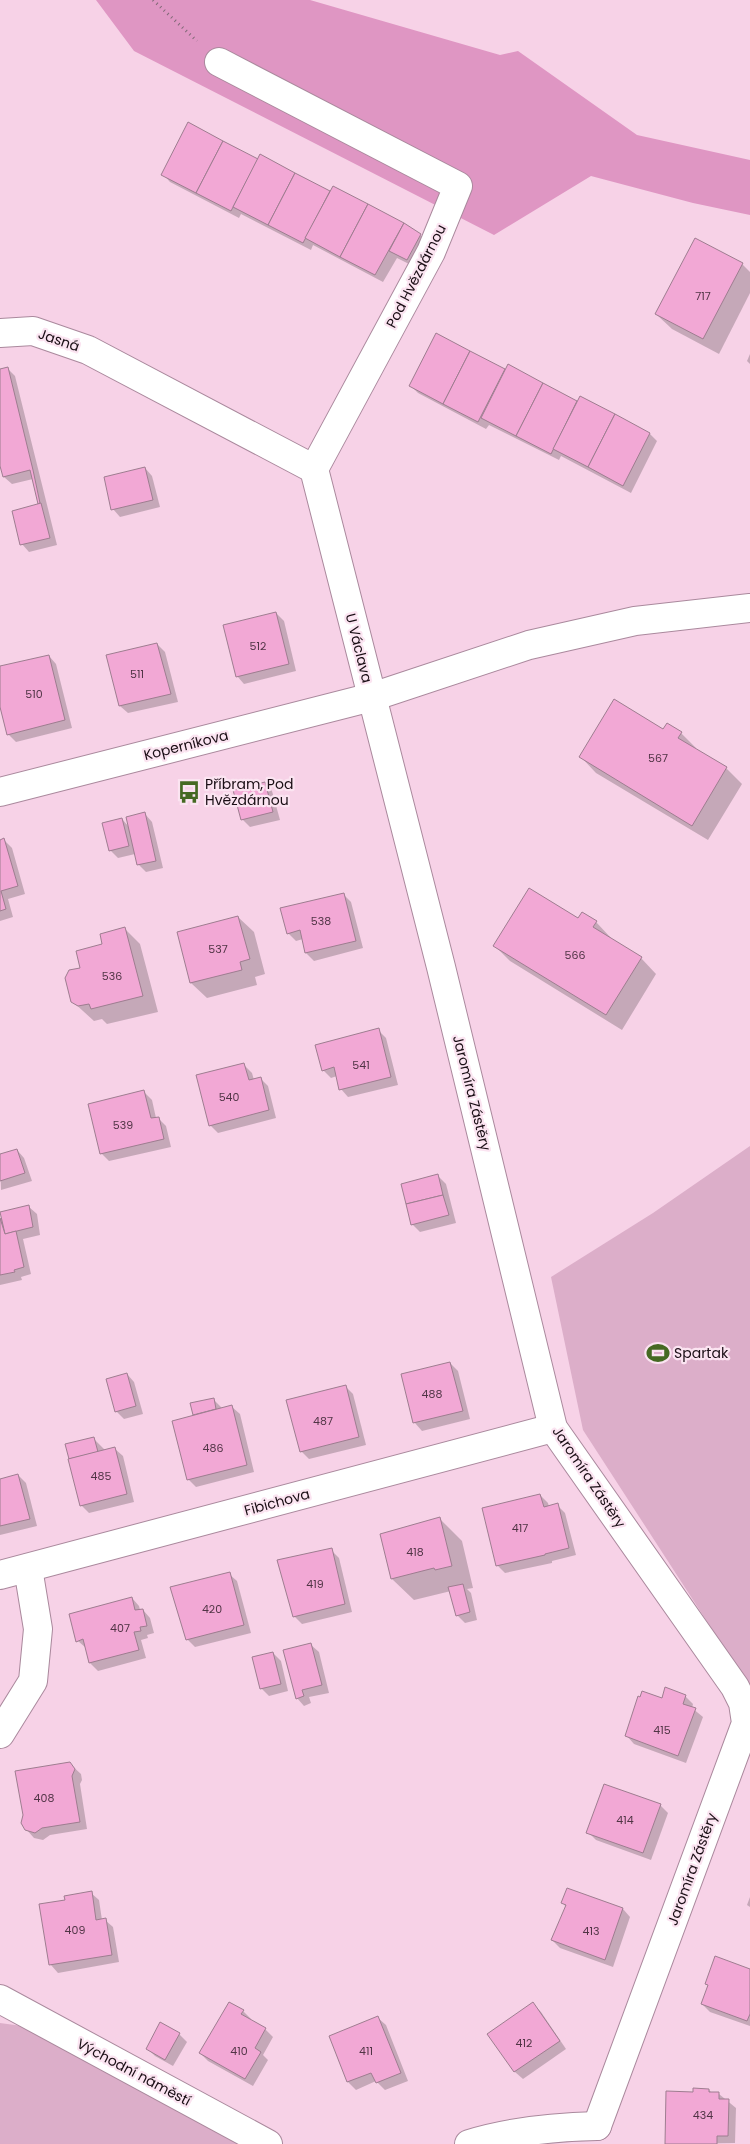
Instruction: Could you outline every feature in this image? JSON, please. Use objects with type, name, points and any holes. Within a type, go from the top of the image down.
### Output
[{"type":"street","name":"Pod Hvězdárnou","points":[[219,62],[458,186],[431,252],[314,469]]},
{"type":"street","name":"Jasná","points":[[0,333],[33,331],[88,350],[314,469]]},
{"type":"street","name":"U Václava","points":[[314,469],[372,697],[529,645],[635,621],[750,608]]},
{"type":"street","name":"Koperníkova","points":[[0,792],[372,697]]},
{"type":"street","name":"Jaromíra Zástěry","points":[[372,697],[441,967],[553,1428],[734,1687],[742,1703],[746,1723],[604,2135]]},
{"type":"street","name":"Fibichova","points":[[0,1575],[553,1428]]},
{"type":"street","points":[[0,1734],[33,1680],[38,1629],[28,1568]]},
{"type":"street","name":"Východní náměstí","points":[[0,1999],[268,2144]]},
{"type":"street","points":[[469,2144],[548,2127],[604,2135]]},
{"type":"path","points":[[153,0],[219,62]]},
{"type":"shaded area","points":[[96,0],[310,0],[500,55],[518,51],[637,135],[750,160],[750,215],[693,203],[591,176],[494,235],[134,51]]},
{"type":"shaded area","name":"Spartak","points":[[750,1146],[750,1688],[583,1430],[551,1277],[653,1213]]},
{"type":"shaded area","points":[[0,2023],[22,2026],[244,2144],[0,2144]]},
{"type":"building","points":[[188,122],[223,141],[196,193],[161,175]]},
{"type":"building","points":[[223,141],[258,159],[231,211],[196,193]]},
{"type":"building","points":[[260,154],[295,173],[268,225],[233,207]]},
{"type":"building","points":[[295,173],[330,191],[303,243],[268,225]]},
{"type":"building","points":[[333,186],[368,204],[340,257],[305,238]]},
{"type":"building","points":[[368,204],[404,223],[375,275],[340,257]]},
{"type":"building","points":[[404,223],[421,234],[407,260],[389,251]]},
{"type":"building","points":[[695,238],[743,263],[703,339],[655,314]]},
{"type":"building","points":[[436,333],[470,351],[443,404],[409,386]]},
{"type":"building","points":[[470,351],[505,369],[478,422],[443,404]]},
{"type":"building","points":[[508,364],[543,383],[516,436],[481,418]]},
{"type":"building","points":[[8,367],[33,470],[40,503],[38,504],[30,470],[3,477],[0,466],[0,369]]},
{"type":"building","points":[[543,383],[577,401],[551,454],[516,436]]},
{"type":"building","points":[[580,396],[615,414],[588,467],[553,449]]},
{"type":"building","points":[[615,414],[650,433],[623,486],[588,467]]},
{"type":"building","points":[[145,467],[153,500],[111,510],[104,477]]},
{"type":"building","points":[[41,503],[50,538],[20,545],[12,511]]},
{"type":"building","points":[[276,612],[289,664],[236,677],[223,625]]},
{"type":"building","points":[[157,643],[171,694],[119,706],[106,655]]},
{"type":"building","points":[[49,655],[65,720],[7,735],[0,707],[0,666]]},
{"type":"building","points":[[614,699],[663,729],[667,723],[682,732],[678,738],[727,767],[692,826],[579,757]]},
{"type":"building","points":[[265,782],[273,812],[241,820],[233,790]]},
{"type":"building","points":[[145,812],[156,861],[137,865],[126,817]]},
{"type":"building","points":[[122,818],[129,846],[109,851],[102,823]]},
{"type":"building","points":[[4,838],[18,886],[1,891],[6,909],[0,911],[0,840]]},
{"type":"building","points":[[529,888],[578,918],[582,912],[597,921],[593,927],[642,957],[606,1015],[493,946]]},
{"type":"building","points":[[344,893],[356,941],[305,953],[300,930],[287,934],[280,908]]},
{"type":"building","points":[[238,916],[250,959],[240,962],[242,970],[190,983],[177,932]]},
{"type":"building","points":[[125,927],[143,996],[91,1009],[89,1004],[78,1006],[71,1002],[65,978],[69,970],[80,968],[76,951],[102,944],[100,934]]},
{"type":"building","points":[[379,1028],[391,1077],[339,1090],[334,1067],[322,1071],[315,1045]]},
{"type":"building","points":[[244,1063],[249,1080],[261,1077],[269,1110],[209,1126],[196,1075]]},
{"type":"building","points":[[144,1090],[151,1118],[159,1117],[164,1139],[100,1154],[88,1104]]},
{"type":"building","points":[[17,1149],[25,1173],[0,1181],[0,1154]]},
{"type":"building","points":[[438,1174],[443,1195],[406,1204],[401,1184]]},
{"type":"building","points":[[443,1195],[449,1215],[411,1225],[406,1204]]},
{"type":"building","points":[[29,1205],[33,1227],[5,1234],[0,1212]]},
{"type":"building","points":[[0,1218],[5,1234],[16,1231],[24,1267],[14,1270],[15,1272],[0,1275]]},
{"type":"building","points":[[450,1362],[463,1411],[413,1423],[401,1374]]},
{"type":"building","points":[[127,1373],[136,1406],[115,1412],[106,1379]]},
{"type":"building","points":[[346,1385],[359,1437],[300,1452],[286,1400]]},
{"type":"building","points":[[214,1398],[216,1409],[193,1415],[190,1403]]},
{"type":"building","points":[[232,1405],[247,1465],[187,1480],[172,1421]]},
{"type":"building","points":[[94,1437],[98,1452],[69,1459],[65,1444]]},
{"type":"building","points":[[115,1447],[127,1494],[80,1506],[68,1459]]},
{"type":"building","points":[[18,1474],[30,1519],[0,1526],[0,1479]]},
{"type":"building","points":[[540,1494],[544,1507],[558,1503],[569,1548],[496,1566],[482,1508]]},
{"type":"building","points":[[440,1517],[452,1566],[435,1570],[434,1568],[391,1579],[380,1534]]},
{"type":"building","points":[[332,1548],[345,1604],[293,1617],[277,1560]]},
{"type":"building","points":[[230,1572],[244,1625],[186,1640],[170,1587]]},
{"type":"building","points":[[463,1584],[470,1612],[456,1616],[448,1587]]},
{"type":"building","points":[[132,1597],[135,1610],[143,1609],[147,1626],[140,1627],[141,1631],[134,1632],[139,1650],[89,1663],[83,1639],[76,1642],[69,1614]]},
{"type":"building","points":[[311,1643],[322,1685],[302,1690],[304,1696],[296,1699],[283,1650]]},
{"type":"building","points":[[273,1652],[281,1684],[260,1689],[252,1657]]},
{"type":"building","points":[[665,1687],[686,1695],[683,1704],[696,1708],[678,1756],[625,1736],[638,1696],[640,1697],[642,1691],[662,1698]]},
{"type":"building","points":[[70,1762],[75,1769],[72,1776],[80,1822],[42,1828],[35,1833],[25,1830],[21,1823],[23,1815],[15,1771]]},
{"type":"building","points":[[604,1784],[661,1804],[643,1853],[586,1833]]},
{"type":"building","points":[[567,1888],[623,1908],[605,1960],[551,1940],[566,1905],[561,1903]]},
{"type":"building","points":[[92,1891],[96,1920],[106,1918],[112,1955],[49,1965],[39,1904],[65,1900],[64,1896]]},
{"type":"building","points":[[715,1956],[750,1969],[750,2014],[747,2021],[701,2004],[708,1985],[705,1984]]},
{"type":"building","points":[[229,2002],[244,2010],[241,2014],[266,2028],[255,2048],[261,2052],[245,2079],[199,2053]]},
{"type":"building","points":[[533,2002],[560,2041],[514,2072],[487,2034]]},
{"type":"building","points":[[378,2016],[401,2073],[376,2083],[371,2073],[347,2082],[329,2036]]},
{"type":"building","points":[[160,2022],[180,2033],[165,2060],[146,2049]]},
{"type":"building","points":[[693,2088],[709,2089],[709,2092],[719,2092],[719,2099],[729,2099],[728,2136],[717,2136],[717,2144],[665,2144],[666,2091],[693,2092]]},
{"type":"place","name":"Příbram, Pod Hvězdárnou","points":[[189,792]]},
{"type":"place","name":"Spartak","points":[[658,1353]]}]
